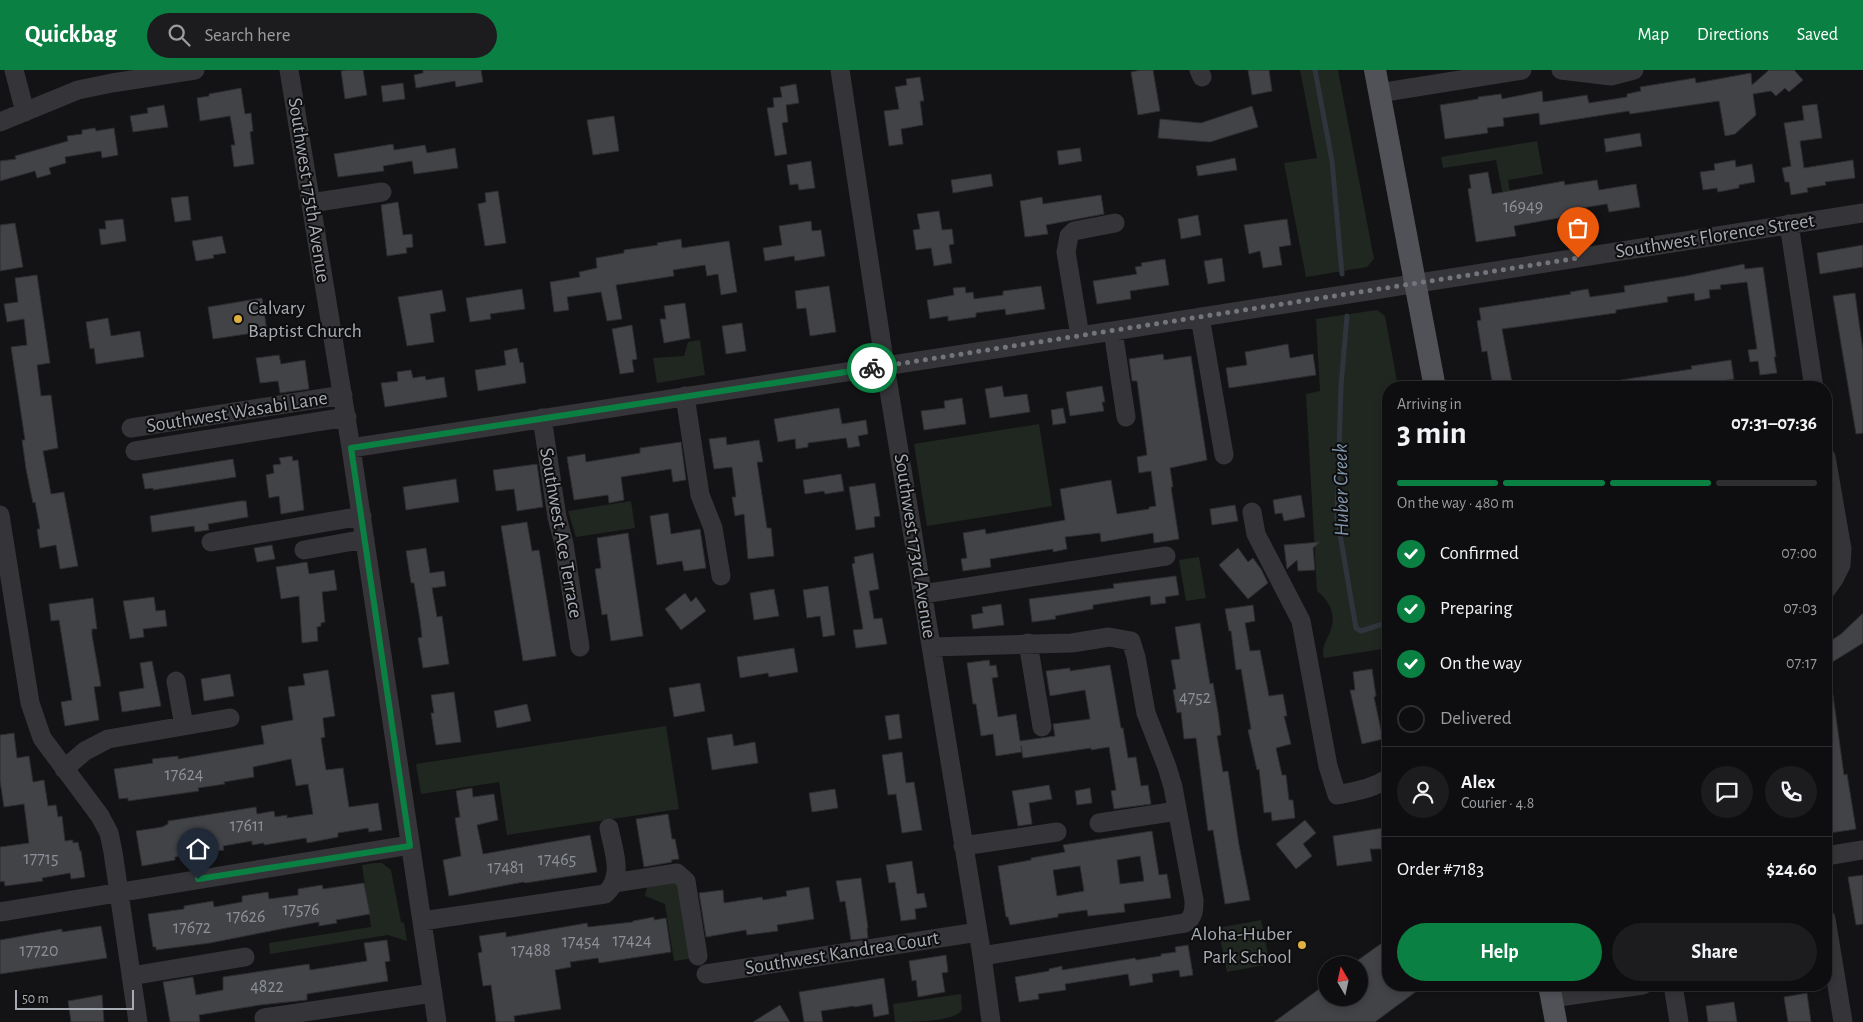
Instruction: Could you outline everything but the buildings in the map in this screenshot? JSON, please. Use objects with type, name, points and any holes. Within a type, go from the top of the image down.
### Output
[{"type":"main road","points":[[1374,70],[1434,381]]},
{"type":"main road","points":[[1550,992],[1556,1022]]},
{"type":"street","points":[[14,70],[25,112]]},
{"type":"street","points":[[0,122],[78,90],[112,82],[195,70]]},
{"type":"street","name":"Southwest 175th Avenue","points":[[289,70],[362,516],[437,1022]]},
{"type":"street","name":"Southwest 173rd Avenue","points":[[840,70],[991,1022]]},
{"type":"street","points":[[1379,93],[1522,70]]},
{"type":"street","points":[[1561,70],[1611,76],[1634,70]]},
{"type":"street","points":[[311,202],[382,192]]},
{"type":"street","name":"Southwest Florence Street","points":[[351,448],[1080,336],[1863,212]]},
{"type":"street","points":[[1080,336],[1066,252],[1069,236],[1074,231],[1115,223]]},
{"type":"street","points":[[1789,224],[1813,381]]},
{"type":"street","points":[[1200,317],[1224,455]]},
{"type":"street","points":[[1113,330],[1126,417]]},
{"type":"street","name":"Southwest Wasabi Lane","points":[[131,428],[343,395]]},
{"type":"street","points":[[685,396],[700,495],[713,528],[721,576]]},
{"type":"street","points":[[135,451],[346,417]]},
{"type":"street","name":"Southwest Ace Terrace","points":[[542,418],[580,647]]},
{"type":"street","points":[[1832,492],[1842,549],[1841,564],[1832,582]]},
{"type":"street","points":[[1252,512],[1256,534],[1301,621],[1328,766],[1337,795],[1366,790],[1382,782]]},
{"type":"street","points":[[0,515],[6,592],[30,703],[42,738],[100,816],[108,833],[119,892],[138,1022]]},
{"type":"street","points":[[211,542],[362,516]]},
{"type":"street","points":[[304,550],[365,538]]},
{"type":"street","points":[[923,594],[1166,556]]},
{"type":"street","points":[[932,646],[1072,643],[1109,637],[1130,641],[1136,657],[1142,699],[1167,767],[1194,900],[1193,914],[1188,922],[982,956]]},
{"type":"street","points":[[1028,643],[1042,727]]},
{"type":"street","points":[[176,681],[184,726]]},
{"type":"street","points":[[64,768],[85,751],[108,739],[230,718]]},
{"type":"street","points":[[1099,823],[1177,810]]},
{"type":"street","points":[[422,921],[600,895],[609,890],[614,883],[617,872],[609,828]]},
{"type":"street","points":[[963,846],[1057,832]]},
{"type":"street","points":[[0,912],[410,846]]},
{"type":"street","points":[[1832,855],[1863,850]]},
{"type":"street","points":[[614,883],[677,873],[686,881],[698,956]]},
{"type":"street","name":"Southwest Kandrea Court","points":[[706,974],[978,932]]},
{"type":"street","points":[[131,976],[245,957]]},
{"type":"street","points":[[1832,972],[1843,1022]]},
{"type":"street","points":[[1550,992],[1563,991]]},
{"type":"street","points":[[1674,991],[1679,1022]]},
{"type":"street","points":[[264,1018],[433,992]]},
{"type":"shaded area","points":[[1300,70],[1338,70],[1374,259],[1367,267],[1306,277],[1284,163],[1317,158]]},
{"type":"shaded area","points":[[1537,141],[1543,174],[1508,180],[1512,205],[1505,206],[1496,160],[1443,168],[1441,157]]},
{"type":"shaded area","points":[[1377,310],[1385,316],[1397,381],[1382,381],[1382,649],[1324,658],[1324,648],[1333,620],[1329,604],[1317,591],[1306,394],[1320,391],[1316,319]]},
{"type":"shaded area","points":[[700,340],[705,375],[657,383],[653,358],[684,356],[688,342]]},
{"type":"shaded area","points":[[1039,424],[1052,506],[927,526],[914,444]]},
{"type":"shaded area","points":[[631,501],[635,528],[576,537],[568,511]]},
{"type":"shaded area","points":[[1199,557],[1206,598],[1186,601],[1179,560]]},
{"type":"shaded area","points":[[666,726],[679,809],[507,835],[499,782],[421,794],[416,764]]},
{"type":"shaded area","points":[[382,863],[391,870],[401,922],[404,923],[407,941],[388,935],[270,954],[269,943],[371,927],[362,865]]},
{"type":"shaded area","points":[[677,881],[695,958],[674,961],[665,904],[645,896],[648,884]]},
{"type":"shaded area","points":[[1261,920],[1270,964],[1227,972],[1218,928]]},
{"type":"shaded area","points":[[961,994],[962,1010],[951,1017],[932,1021],[895,1022],[893,1004]]},
{"type":"waterway","name":"Huber Creek","points":[[1315,70],[1332,161],[1342,274]]},
{"type":"waterway","name":"Huber Creek","points":[[1347,316],[1341,386],[1337,517],[1356,628],[1361,631],[1382,624]]},
{"type":"way so far","points":[[872,368],[1578,258]]},
{"type":"place","name":"Calvary Baptist Church","points":[[238,319]]},
{"type":"place","name":"Aloha-Huber Park School","points":[[1302,945]]},
{"type":"route","points":[[198,879],[410,846],[351,448],[872,368]]}]
